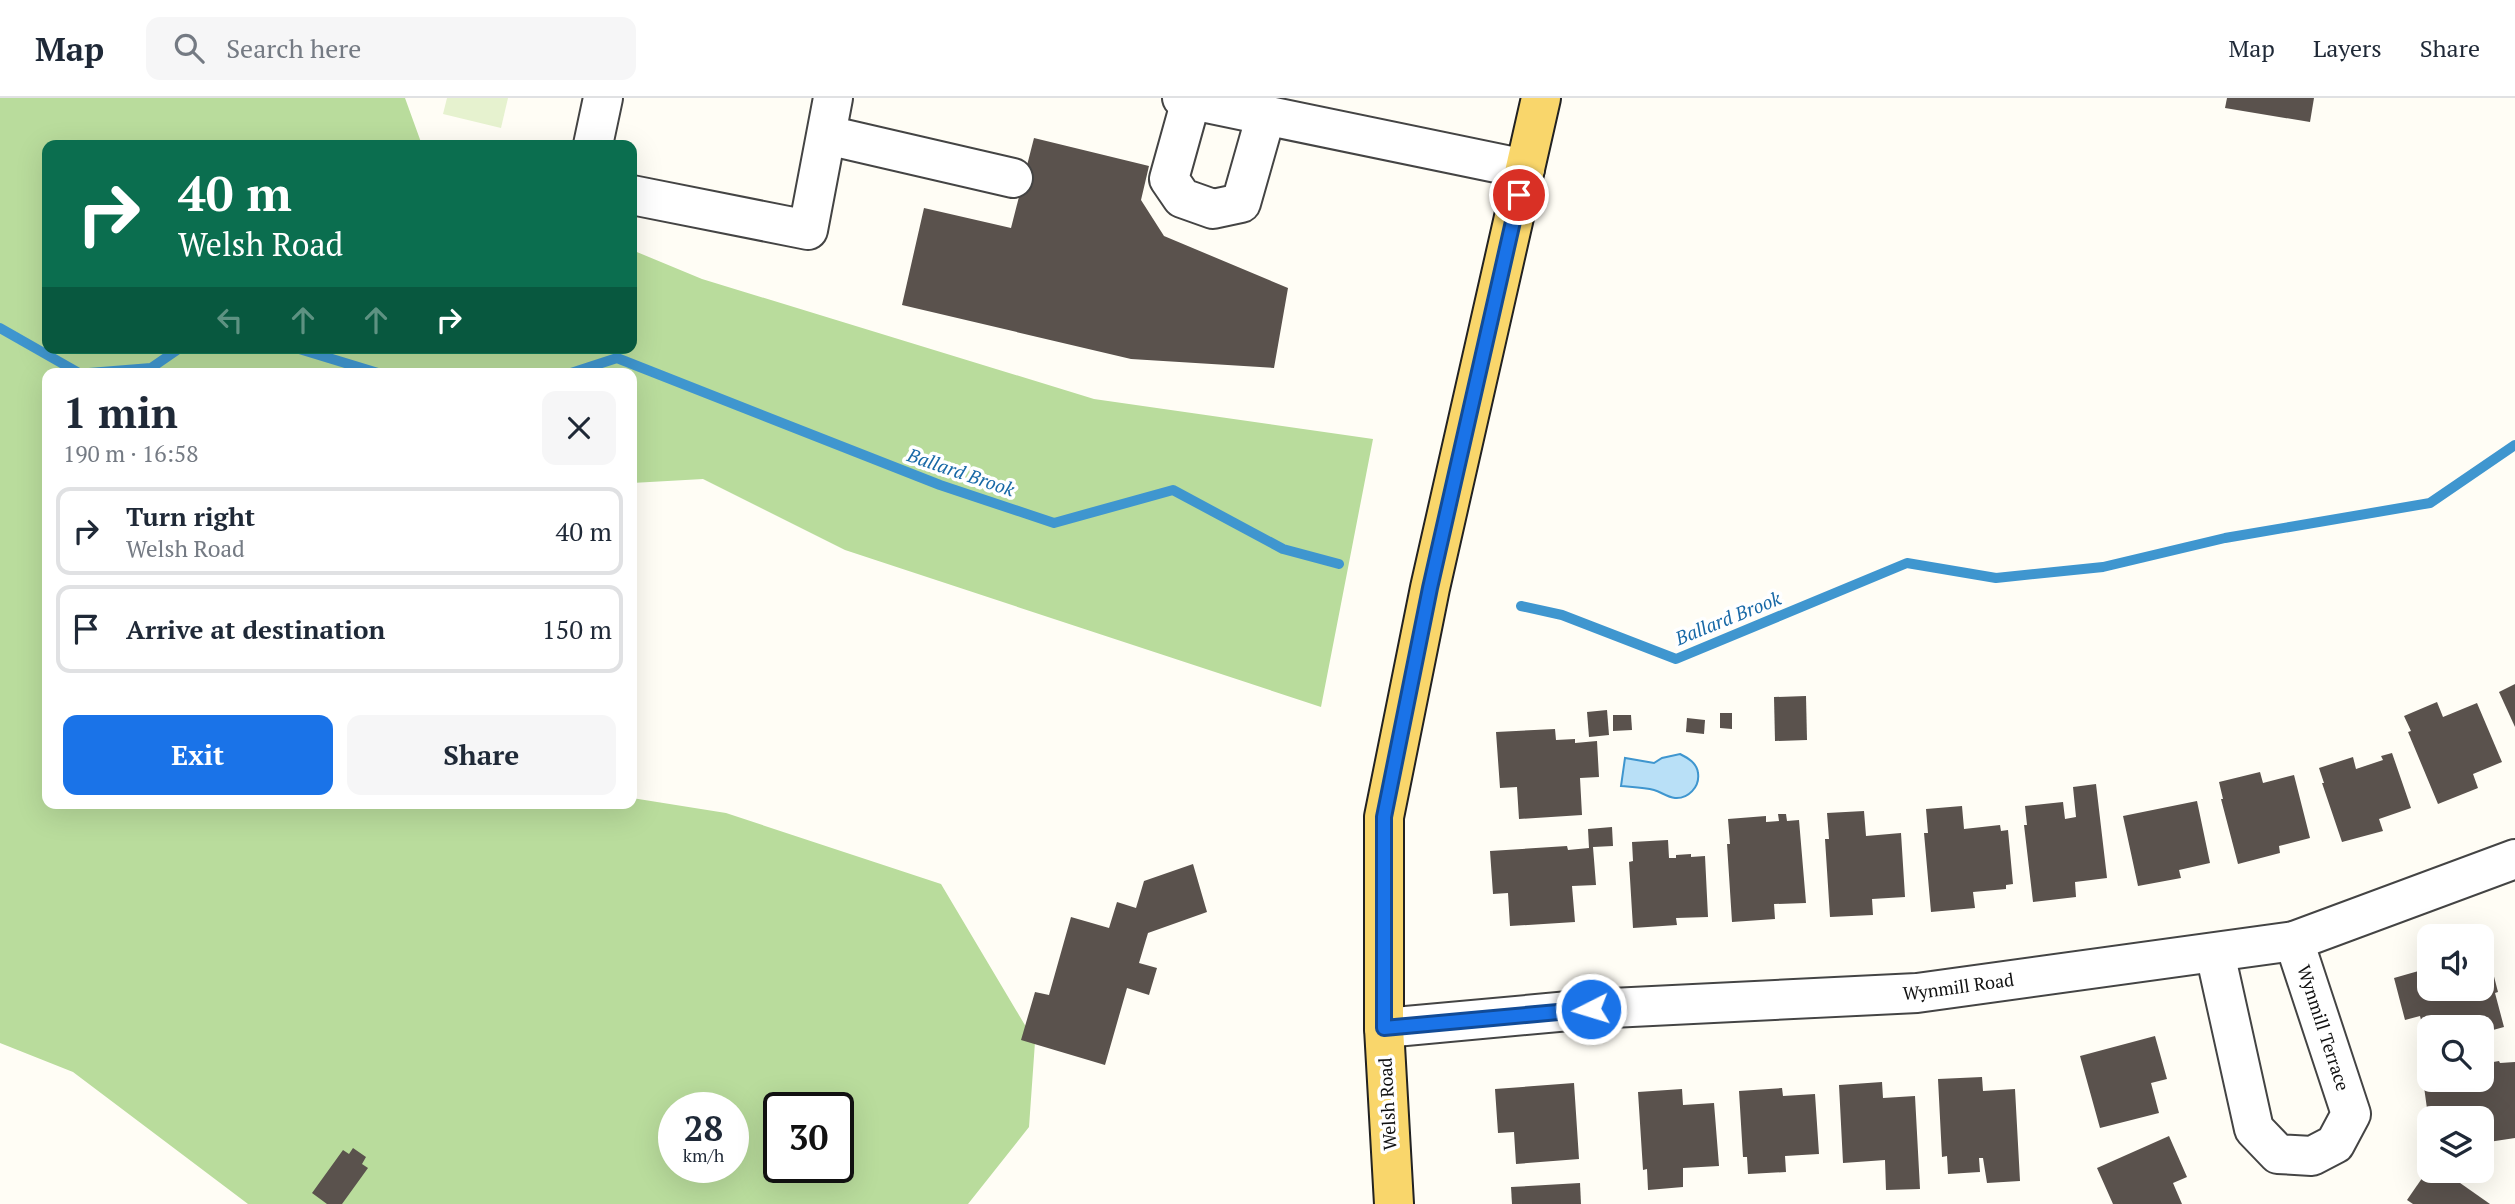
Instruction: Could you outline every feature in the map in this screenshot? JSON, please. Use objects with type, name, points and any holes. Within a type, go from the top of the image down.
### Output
[{"type":"main road","name":"Welsh Road","points":[[1394,1204],[1384,1028],[1384,817],[1430,588],[1541,98]]},
{"type":"street","points":[[594,140],[603,98]]},
{"type":"street","points":[[1266,115],[1241,203],[1213,209],[1182,198],[1169,179],[1186,99],[1266,115],[1525,169]]},
{"type":"street","points":[[637,196],[808,230],[830,116],[1013,178]]},
{"type":"street","name":"Wynmill Road","points":[[1384,1028],[1591,1009],[1917,993],[2294,942],[2515,859]]},
{"type":"street","name":"Wynmill Terrace","points":[[2215,953],[2255,1129],[2278,1154],[2312,1156],[2335,1144],[2351,1114],[2294,942]]},
{"type":"green space","points":[[0,98],[405,98],[420,140],[42,140],[42,354],[637,354],[637,252],[702,279],[1094,399],[1373,439],[1321,707],[845,550],[703,479],[637,483],[637,368],[42,368],[42,809],[637,809],[637,799],[726,813],[941,884],[1035,1042],[1029,1127],[968,1204],[248,1204],[73,1072],[0,1043]]},
{"type":"green space","points":[[447,98],[508,98],[501,128],[443,114]]},
{"type":"water","points":[[1680,754],[1694,764],[1698,773],[1695,787],[1684,796],[1675,798],[1650,789],[1621,786],[1625,758],[1654,763],[1662,758]]},
{"type":"building","points":[[2227,98],[2314,98],[2310,122],[2225,108]]},
{"type":"building","points":[[1034,138],[1149,166],[1141,200],[1164,236],[1288,288],[1274,368],[1131,359],[902,305],[924,208],[1011,228]]},
{"type":"building","points":[[2515,684],[2515,727],[2499,692]]},
{"type":"building","points":[[1806,696],[1807,740],[1775,741],[1774,697]]},
{"type":"building","points":[[2437,702],[2443,717],[2477,703],[2502,762],[2473,774],[2478,788],[2438,804],[2404,716]]},
{"type":"building","points":[[1607,710],[1609,735],[1589,737],[1587,712]]},
{"type":"building","points":[[1720,713],[1732,713],[1732,729],[1720,728]]},
{"type":"building","points":[[1613,715],[1631,715],[1632,730],[1613,731]]},
{"type":"building","points":[[1687,718],[1705,720],[1704,734],[1686,732]]},
{"type":"building","points":[[1555,729],[1556,740],[1575,739],[1575,743],[1597,741],[1599,777],[1580,778],[1582,815],[1519,819],[1517,787],[1500,788],[1496,732]]},
{"type":"building","points":[[2392,753],[2411,808],[2379,819],[2383,831],[2342,842],[2319,768],[2353,757],[2356,769],[2383,760],[2381,756]]},
{"type":"building","points":[[2260,772],[2263,783],[2294,775],[2310,838],[2279,846],[2280,853],[2238,864],[2219,782]]},
{"type":"building","points":[[2096,784],[2107,878],[2075,882],[2076,897],[2033,902],[2024,825],[2027,825],[2025,806],[2063,802],[2065,819],[2076,817],[2073,787]]},
{"type":"building","points":[[2197,801],[2210,863],[2179,870],[2181,878],[2138,886],[2123,816]]},
{"type":"building","points":[[1962,806],[1964,829],[2000,825],[2001,831],[2008,830],[2013,884],[2006,885],[2006,889],[1973,892],[1975,908],[1931,912],[1924,833],[1928,833],[1926,809]]},
{"type":"building","points":[[1864,811],[1866,836],[1901,833],[1905,897],[1872,899],[1873,915],[1830,917],[1825,839],[1829,839],[1827,813]]},
{"type":"building","points":[[1778,814],[1786,814],[1787,821],[1799,820],[1806,903],[1774,904],[1775,919],[1732,922],[1728,819],[1766,816],[1766,822],[1779,821]]},
{"type":"building","points":[[1612,827],[1613,846],[1593,847],[1596,885],[1572,886],[1575,922],[1510,926],[1508,893],[1493,894],[1490,851],[1567,846],[1568,850],[1589,848],[1588,829]]},
{"type":"building","points":[[1668,840],[1669,858],[1691,854],[1691,857],[1705,856],[1708,917],[1676,918],[1677,925],[1633,928],[1629,862],[1633,861],[1632,842]]},
{"type":"building","points":[[1193,864],[1207,912],[1148,933],[1139,963],[1157,968],[1149,995],[1127,988],[1105,1065],[1021,1040],[1035,992],[1049,995],[1071,917],[1109,928],[1117,902],[1136,908],[1144,881]]},
{"type":"building","points":[[2417,971],[2417,1001],[2494,1001],[2494,976],[2498,992],[2495,993],[2504,1027],[2494,1030],[2494,1015],[2417,1015],[2405,1020],[2394,978]]},
{"type":"building","points":[[2155,1036],[2167,1079],[2151,1083],[2159,1113],[2100,1128],[2080,1056]]},
{"type":"building","points":[[2494,1062],[2515,1062],[2515,1138],[2494,1141],[2494,1106],[2427,1106],[2425,1092],[2494,1092]]},
{"type":"building","points":[[1982,1077],[1983,1091],[2015,1089],[2020,1181],[1987,1183],[1983,1158],[1979,1158],[1980,1172],[1948,1174],[1947,1156],[1942,1157],[1938,1079]]},
{"type":"building","points":[[1882,1082],[1883,1098],[1915,1096],[1920,1189],[1886,1190],[1885,1160],[1843,1163],[1839,1085]]},
{"type":"building","points":[[1574,1083],[1579,1159],[1516,1164],[1514,1132],[1498,1133],[1495,1089]]},
{"type":"building","points":[[1782,1088],[1783,1096],[1815,1094],[1819,1154],[1785,1156],[1786,1172],[1748,1174],[1747,1157],[1743,1157],[1739,1091]]},
{"type":"building","points":[[1682,1089],[1683,1105],[1714,1103],[1719,1166],[1683,1168],[1683,1187],[1648,1190],[1647,1169],[1643,1170],[1638,1092]]},
{"type":"building","points":[[2169,1136],[2187,1177],[2173,1183],[2182,1204],[2113,1204],[2097,1168]]},
{"type":"building","points":[[353,1148],[366,1157],[362,1164],[368,1168],[342,1204],[327,1204],[312,1193],[343,1150],[349,1154]]},
{"type":"building","points":[[1580,1183],[1581,1204],[1512,1204],[1511,1187]]},
{"type":"building","points":[[2419,1183],[2460,1183],[2490,1204],[2413,1204],[2407,1200]]},
{"type":"waterway","name":"Ballard Brook","points":[[0,328],[42,352]]},
{"type":"waterway","name":"Ballard Brook","points":[[46,354],[70,368]]},
{"type":"waterway","name":"Ballard Brook","points":[[151,368],[171,354]]},
{"type":"waterway","name":"Ballard Brook","points":[[316,354],[362,368]]},
{"type":"waterway","name":"Ballard Brook","points":[[586,368],[617,358],[940,485],[1054,523],[1173,490],[1283,549],[1339,564]]},
{"type":"waterway","points":[[1521,606],[1562,615],[1676,659],[1907,563],[1996,578],[2103,567],[2225,538],[2430,503],[2515,445]]},
{"type":"route","points":[[1519,195],[1430,588],[1384,817],[1384,1028],[1591,1009]]}]
